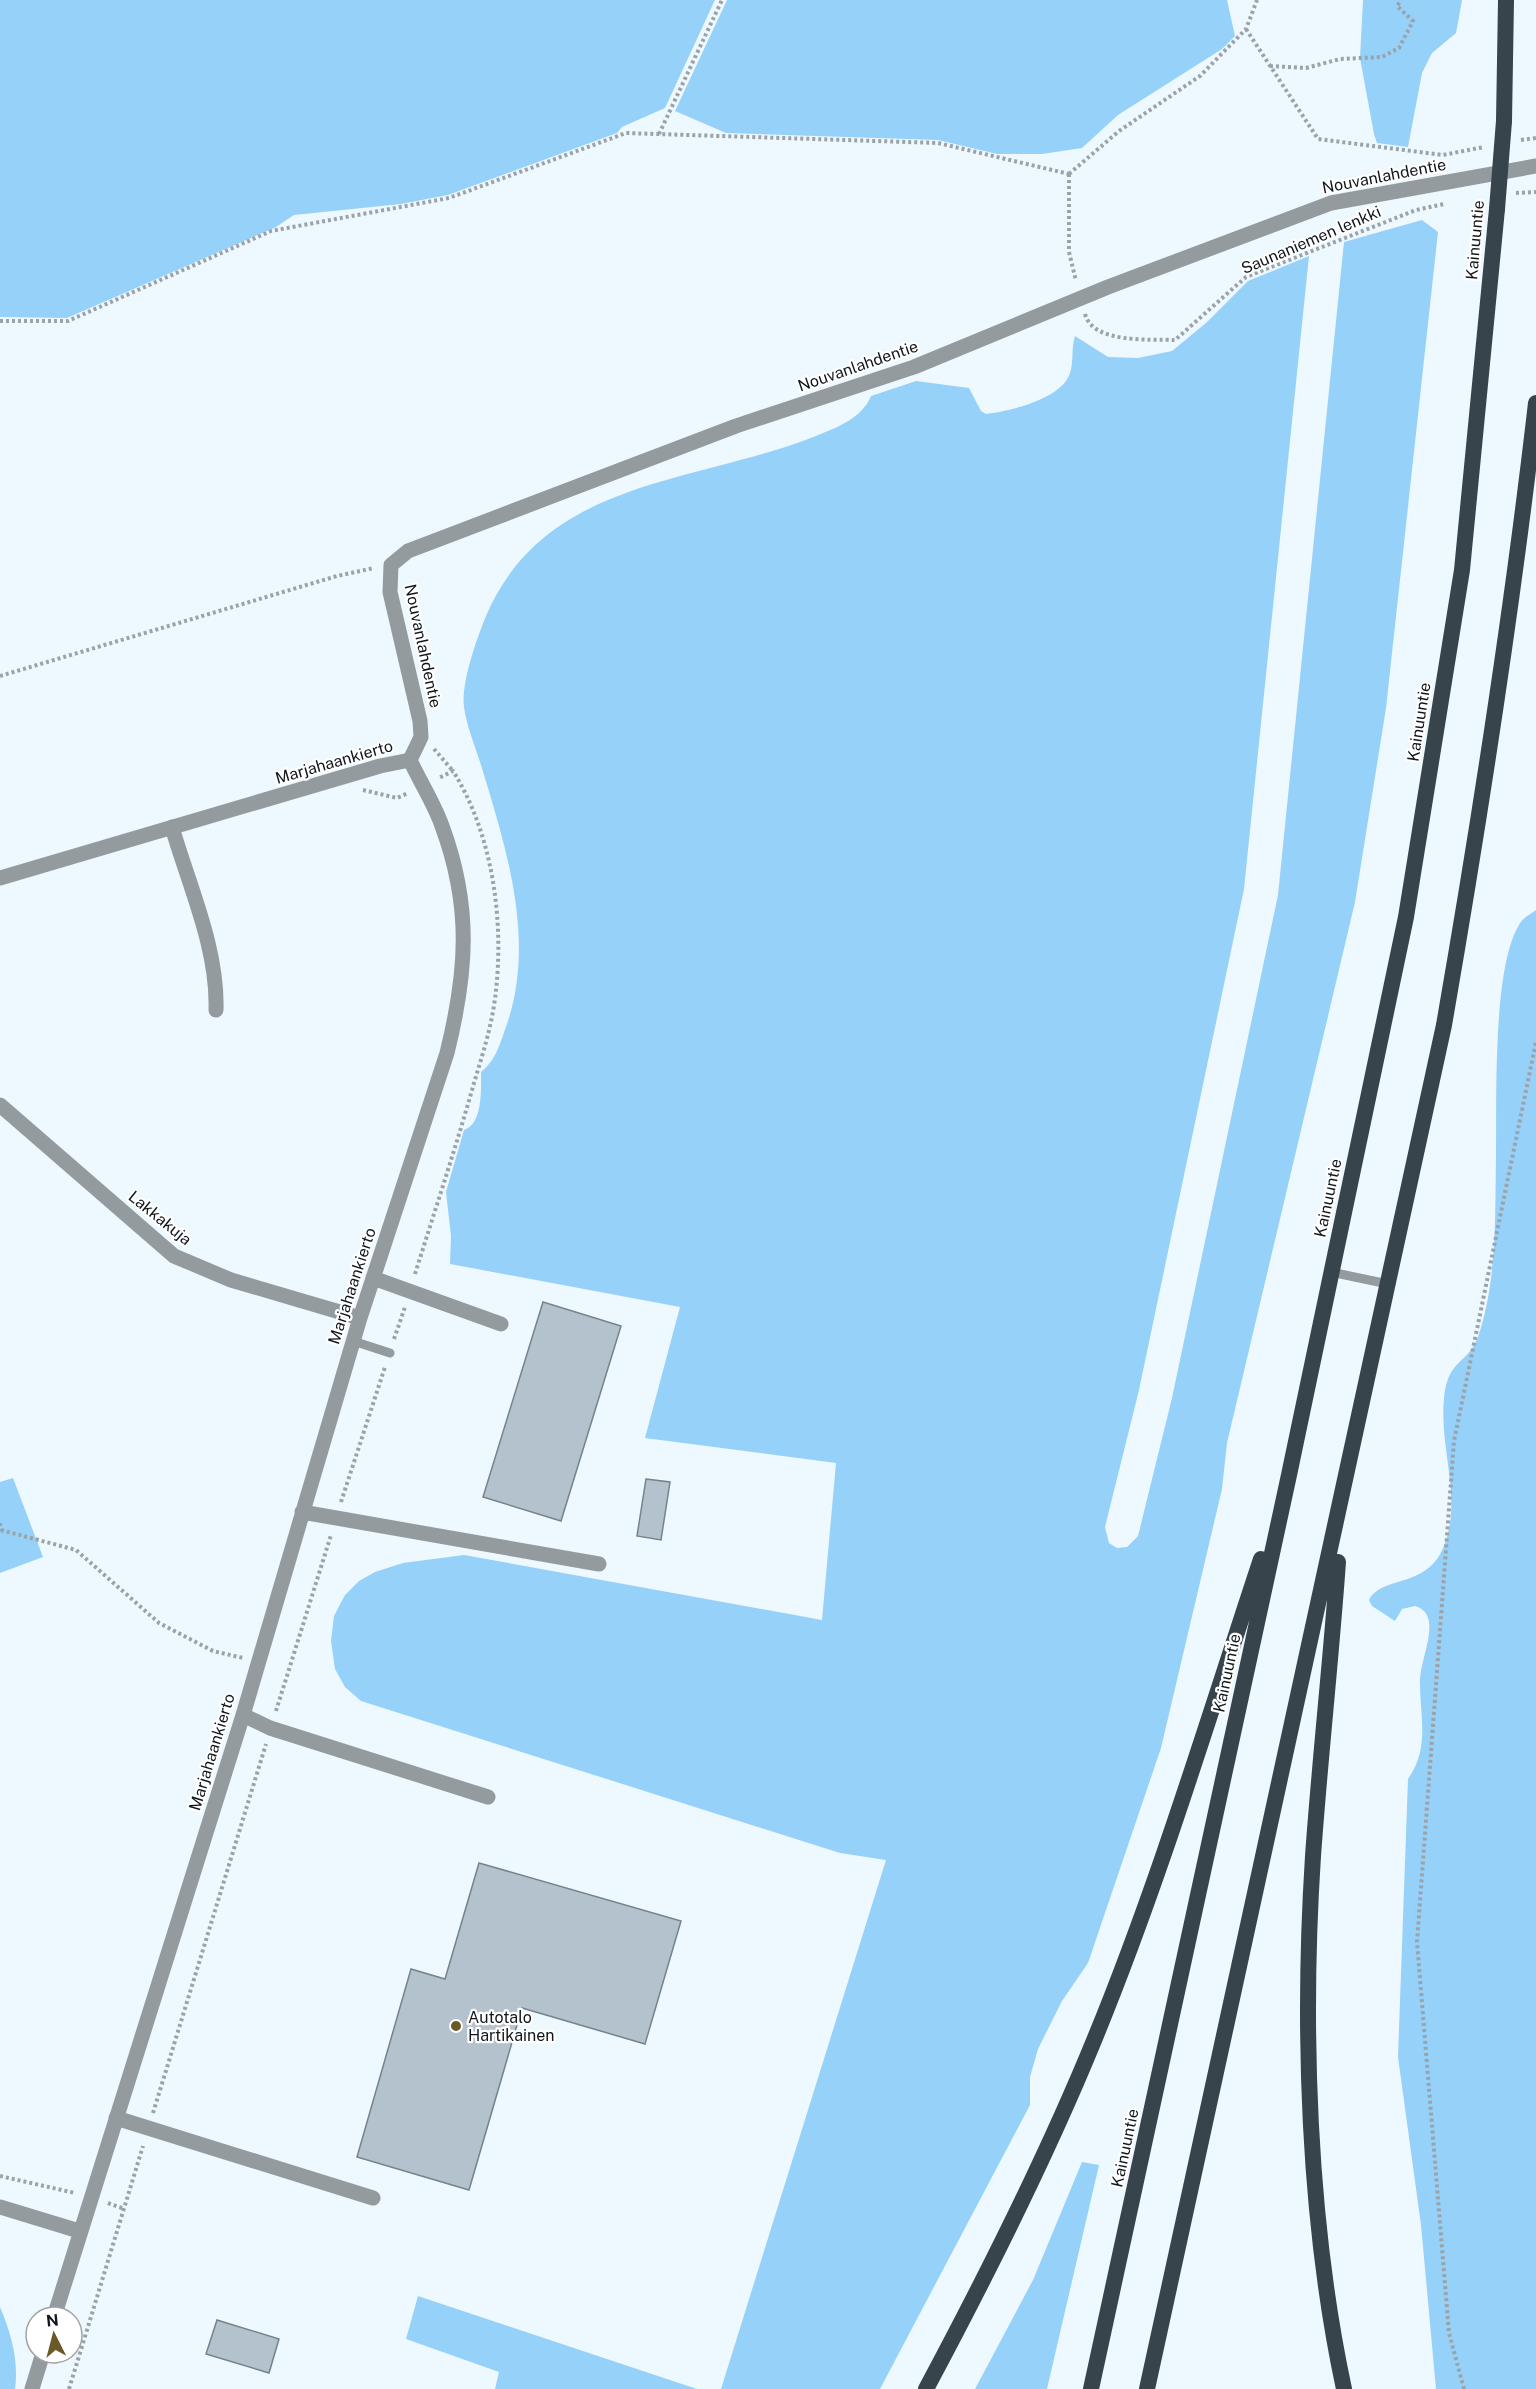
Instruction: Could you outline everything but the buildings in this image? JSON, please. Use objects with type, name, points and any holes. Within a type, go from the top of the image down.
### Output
[{"type":"highway","name":"Kainuuntie","points":[[1091,2389],[1289,1475],[1406,917],[1462,570],[1504,121],[1506,0]]},
{"type":"highway","points":[[1148,2389],[1342,1504],[1444,1025],[1480,815],[1515,580],[1536,403]]},
{"type":"highway","points":[[926,2389],[1043,2158],[1095,2038],[1140,1923],[1289,1475]]},
{"type":"highway","points":[[1342,1504],[1313,1857],[1307,2048],[1320,2232],[1344,2389]]},
{"type":"street","name":"Nouvanlahdentie","points":[[421,737],[416,702],[390,592],[392,565],[408,551],[736,426],[915,367],[1081,298],[1330,203],[1536,166]]},
{"type":"street","points":[[410,760],[421,737]]},
{"type":"street","name":"Marjahaankierto","points":[[0,878],[410,760],[443,827],[454,866],[465,939],[463,970],[447,1053],[360,1318],[243,1715],[57,2305]]},
{"type":"street","points":[[172,827],[210,952],[217,985],[216,1010]]},
{"type":"street","name":"Lakkakuja","points":[[0,1105],[174,1256],[231,1280],[360,1318]]},
{"type":"street","points":[[373,1278],[501,1324]]},
{"type":"street","points":[[302,1512],[599,1564]]},
{"type":"street","points":[[243,1715],[270,1728],[489,1797]]},
{"type":"street","points":[[116,2118],[373,2198]]},
{"type":"street","points":[[0,2207],[79,2231]]},
{"type":"street","points":[[32,2389],[39,2365]]},
{"type":"lane","points":[[1331,1272],[1388,1284]]},
{"type":"lane","points":[[353,1341],[390,1353]]},
{"type":"path","points":[[659,134],[722,0]]},
{"type":"path","points":[[0,321],[68,321],[271,231],[449,198],[626,133],[938,143],[1069,174],[1119,131],[1200,76],[1246,29],[1257,0]]},
{"type":"path","points":[[1270,66],[1306,68],[1340,59],[1383,57],[1400,48],[1413,21],[1397,6],[1401,0]]},
{"type":"path","points":[[1246,29],[1318,139],[1443,155],[1490,146]]},
{"type":"path","points":[[1513,142],[1536,138]]},
{"type":"path","name":"Saunaniemen lenkki","points":[[1069,174],[1068,252],[1086,319],[1106,336],[1175,340],[1246,277],[1416,210],[1448,203]]},
{"type":"path","points":[[1513,193],[1536,192]]},
{"type":"path","points":[[0,676],[338,576],[392,565]]},
{"type":"path","points":[[69,2389],[122,2208],[149,2127],[270,1728],[464,1121],[488,1033],[496,992],[497,916],[489,865],[472,809],[453,771],[437,751],[421,737]]},
{"type":"path","points":[[361,790],[397,798],[453,771]]},
{"type":"path","points":[[1464,2389],[1449,2333],[1417,1942],[1454,1441],[1536,1042]]},
{"type":"path","points":[[0,1524],[1,1531],[76,1550],[159,1623],[213,1651],[258,1661]]},
{"type":"path","points":[[0,2176],[90,2196],[122,2208]]},
{"type":"shaded area","points":[[0,0],[715,0],[665,108],[622,127],[617,133],[448,195],[401,204],[294,215],[276,227],[67,318],[0,317]]},
{"type":"shaded area","points":[[727,0],[1227,0],[1235,36],[1222,49],[1118,115],[1082,148],[1042,154],[997,154],[938,140],[726,133],[675,111]]},
{"type":"shaded area","points":[[1363,0],[1462,0],[1456,33],[1432,53],[1422,73],[1408,147],[1377,143],[1374,134],[1360,58]]},
{"type":"shaded area","points":[[1422,220],[1438,232],[1386,708],[1355,902],[1227,1443],[1222,1489],[1161,1748],[1088,1963],[1062,2001],[1038,2049],[1030,2077],[1030,2105],[880,2389],[721,2389],[886,1860],[840,1853],[361,1701],[345,1687],[335,1669],[331,1641],[334,1616],[345,1595],[359,1581],[375,1572],[403,1563],[464,1555],[822,1620],[836,1463],[645,1438],[680,1307],[450,1264],[451,1236],[446,1192],[464,1130],[475,1121],[478,1113],[481,1072],[494,1056],[507,1024],[515,993],[519,962],[515,898],[509,867],[502,836],[465,715],[465,686],[474,648],[486,616],[512,571],[545,536],[584,511],[628,492],[770,452],[816,436],[855,416],[867,404],[871,396],[916,381],[969,388],[981,411],[986,414],[1021,407],[1046,397],[1065,382],[1070,373],[1075,336],[1108,357],[1138,358],[1172,351],[1206,323],[1248,281],[1309,256],[1244,889],[1139,1390],[1105,1527],[1109,1543],[1117,1548],[1127,1547],[1138,1536],[1172,1398],[1278,895],[1344,242]]},
{"type":"shaded area","points":[[1536,910],[1536,2389],[1436,2389],[1421,2225],[1398,2057],[1408,1779],[1415,1767],[1421,1744],[1420,1676],[1429,1625],[1426,1613],[1415,1606],[1402,1609],[1395,1621],[1372,1606],[1369,1600],[1385,1587],[1418,1575],[1428,1568],[1438,1558],[1450,1526],[1451,1490],[1444,1435],[1444,1399],[1449,1376],[1475,1344],[1485,1313],[1492,1269],[1495,1225],[1498,1037],[1504,972],[1510,945],[1521,922]]},
{"type":"shaded area","points":[[13,1478],[43,1557],[0,1573],[0,1482]]},
{"type":"shaded area","points":[[1082,2162],[1099,2165],[1047,2389],[975,2389],[1033,2280]]},
{"type":"shaded area","points":[[418,2296],[697,2389],[495,2389],[499,2372],[406,2339]]},
{"type":"shaded area","points":[[0,2307],[13,2347],[16,2368],[15,2389],[0,2389]]},
{"type":"place","name":"Autotalo Hartikainen","points":[[456,2026]]}]
